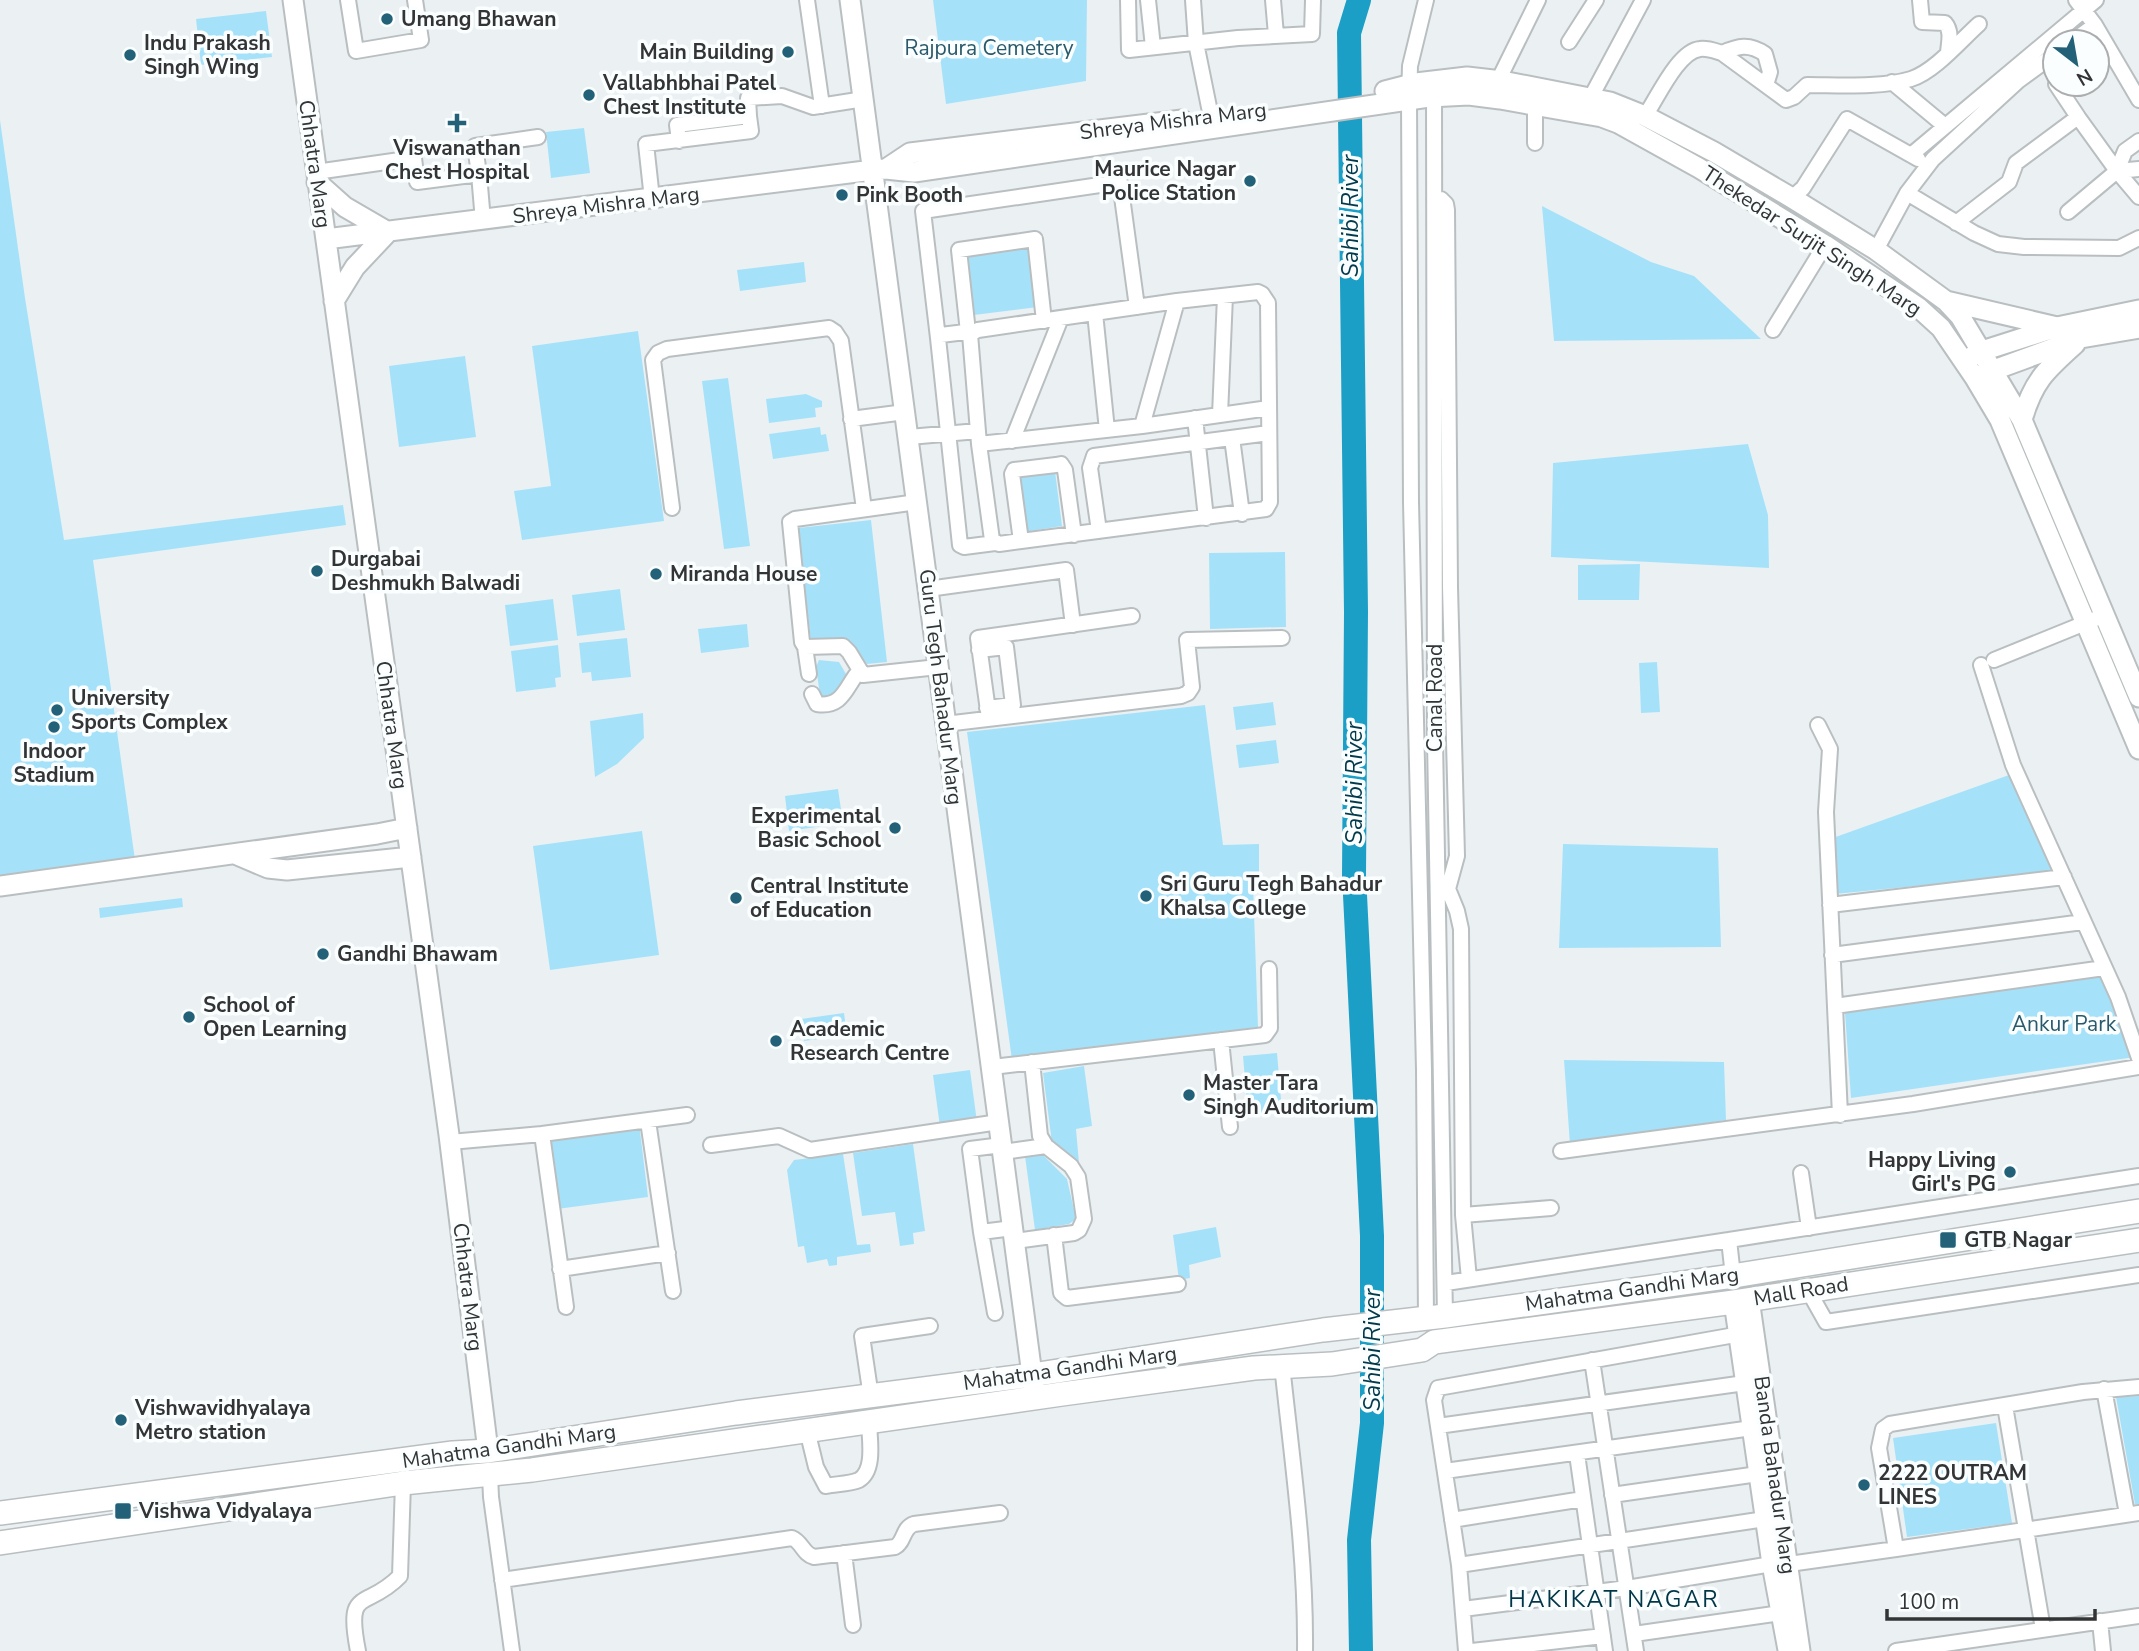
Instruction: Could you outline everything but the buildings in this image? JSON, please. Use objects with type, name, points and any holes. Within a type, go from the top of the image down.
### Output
[{"type":"main road","name":"Mahatma Gandhi Marg","points":[[0,1513],[453,1453],[488,1451],[736,1413],[1032,1375],[1315,1331],[1733,1276],[2139,1211]]},
{"type":"main road","name":"Mall Road","points":[[1422,1350],[1434,1342],[1742,1301],[2139,1240]]},
{"type":"main road","points":[[1315,1331],[1322,1364]]},
{"type":"main road","name":"Mahatma Gandhi Marg","points":[[0,1543],[403,1483],[490,1475],[1035,1398],[1282,1365],[1322,1364],[1422,1350]]},
{"type":"main road","points":[[190,1488],[194,1514]]},
{"type":"street","name":"Chhatra Marg","points":[[293,0],[450,1142],[488,1451]]},
{"type":"street","points":[[348,0],[356,51],[421,40],[415,0]]},
{"type":"street","points":[[807,0],[822,106]]},
{"type":"street","name":"Guru Tegh Bahadur Marg","points":[[850,0],[864,99],[879,169],[908,437],[1035,1398]]},
{"type":"street","points":[[1128,0],[1129,50],[1311,34],[1313,0]]},
{"type":"street","points":[[1148,0],[1153,47]]},
{"type":"street","points":[[1193,0],[1196,43],[1211,117]]},
{"type":"street","points":[[1273,0],[1276,35]]},
{"type":"street","points":[[1426,0],[1401,93],[1429,1317]]},
{"type":"street","points":[[1498,80],[1538,0]]},
{"type":"street","points":[[1569,42],[1596,0]]},
{"type":"street","points":[[1591,97],[1643,0]]},
{"type":"street","points":[[1920,0],[1922,22],[1945,23],[1948,26],[1948,52]]},
{"type":"street","points":[[1911,155],[2088,2],[2095,25],[2139,100]]},
{"type":"street","points":[[1645,116],[1681,59],[1702,48],[1722,53],[1786,100],[1794,97],[1807,85],[1892,82],[1913,78],[1979,24]]},
{"type":"street","points":[[2091,28],[2095,25]]},
{"type":"street","points":[[1722,53],[1747,46],[1765,54],[1770,72],[1766,85]]},
{"type":"street","points":[[1876,250],[1906,193],[1928,165],[2018,81],[2041,65]]},
{"type":"street","name":"Thekedar Surjit Singh Marg","points":[[1299,111],[1434,88],[1467,77],[1591,97],[1645,116],[1714,152],[1876,250],[1946,301],[1960,316],[1993,368],[2022,420],[2139,697]]},
{"type":"street","points":[[1892,82],[1945,126]]},
{"type":"street","name":"Thekedar Surjit Singh Marg","points":[[1434,88],[1602,117],[1618,123],[1699,168],[1825,245],[1919,308],[1941,328],[2000,420],[2139,749]]},
{"type":"street","name":"Canal Road","points":[[1429,1317],[1446,1283],[1443,890],[1435,740],[1434,88]]},
{"type":"street","points":[[652,199],[646,144],[751,131],[748,98],[782,96],[813,107],[864,99]]},
{"type":"street","points":[[2066,98],[2117,171],[2139,197]]},
{"type":"street","points":[[1535,105],[1535,143]]},
{"type":"street","name":"Shreya Mishra Marg","points":[[879,169],[910,153],[1211,117],[1299,111]]},
{"type":"street","name":"Shreya Mishra Marg","points":[[326,239],[879,169],[914,172],[1299,111]]},
{"type":"street","points":[[1956,223],[2009,182],[2016,163],[2078,117]]},
{"type":"street","points":[[1792,198],[1803,188],[1847,119],[1928,165]]},
{"type":"street","points":[[483,220],[475,146],[538,137]]},
{"type":"street","points":[[2068,212],[2117,171],[2125,151],[2139,141]]},
{"type":"street","points":[[316,177],[414,158],[417,182],[479,174]]},
{"type":"street","points":[[2117,171],[2139,169]]},
{"type":"street","points":[[316,177],[345,207],[388,232],[355,267],[334,301]]},
{"type":"street","points":[[938,338],[942,335],[1044,321],[1177,301],[1258,292],[1262,294],[1268,303],[1270,502],[1266,509],[1074,535],[964,547],[960,545],[923,211],[1120,182],[1137,307]]},
{"type":"street","points":[[1906,193],[1998,244],[2024,247],[2119,248],[2139,238]]},
{"type":"street","points":[[1434,199],[1441,199],[1447,209],[1450,587],[1457,856],[1443,890],[1460,919],[1461,929],[1463,1215],[1469,1279]]},
{"type":"street","points":[[995,543],[991,537],[978,438],[968,338],[970,331],[959,250],[1035,239],[1044,321]]},
{"type":"street","points":[[1773,330],[1825,245]]},
{"type":"street","points":[[1220,415],[1225,296]]},
{"type":"street","points":[[1142,426],[1177,301]]},
{"type":"street","points":[[1946,301],[2057,327]]},
{"type":"street","points":[[1964,361],[1982,351],[2057,327],[2139,310]]},
{"type":"street","points":[[1096,313],[1099,431],[1090,468],[1099,531]]},
{"type":"street","points":[[1012,441],[1061,318]]},
{"type":"street","points":[[673,509],[653,360],[658,353],[679,347],[829,328],[841,341],[864,509]]},
{"type":"street","points":[[1975,378],[1993,368],[2081,338],[2139,328]]},
{"type":"street","points":[[2022,420],[2034,387],[2046,371],[2081,338]]},
{"type":"street","points":[[908,437],[948,433],[1012,441],[1269,408]]},
{"type":"street","points":[[851,419],[905,412]]},
{"type":"street","points":[[1195,418],[1206,518]]},
{"type":"street","points":[[1094,456],[1269,433]]},
{"type":"street","points":[[1232,438],[1242,514]]},
{"type":"street","points":[[1021,541],[1012,474],[1014,470],[1061,464],[1065,470],[1074,535]]},
{"type":"street","points":[[809,674],[802,642],[790,522],[795,519],[917,502]]},
{"type":"street","points":[[928,589],[1066,570],[1073,625]]},
{"type":"street","points":[[2105,615],[1988,662],[2013,765],[2118,997],[2139,1058]]},
{"type":"street","points":[[988,713],[978,638],[1132,616]]},
{"type":"street","points":[[988,713],[1181,696],[1188,693],[1192,687],[1187,640],[1282,638]]},
{"type":"street","points":[[805,647],[843,646],[863,675],[938,667]]},
{"type":"street","points":[[945,724],[1013,705],[1006,647],[979,650]]},
{"type":"street","points":[[812,694],[817,704],[838,701],[847,693],[852,678],[860,670]]},
{"type":"street","points":[[1818,725],[1830,748],[1826,812],[1840,1115]]},
{"type":"street","points":[[1417,740],[1455,740]]},
{"type":"street","points":[[0,886],[407,828]]},
{"type":"street","points":[[234,854],[268,868],[287,870],[411,857]]},
{"type":"street","points":[[1830,905],[2064,877]]},
{"type":"street","points":[[1832,955],[2083,922]]},
{"type":"street","points":[[1835,1006],[2104,968]]},
{"type":"street","points":[[992,1067],[1261,1036],[1269,1032],[1269,970]]},
{"type":"street","points":[[1221,1040],[1230,1128]]},
{"type":"street","points":[[981,1232],[1054,1235],[1079,1230],[1084,1219],[1078,1177],[1071,1166],[1046,1146],[1040,1136],[1032,1062]]},
{"type":"street","points":[[1561,1151],[1840,1115],[2139,1067]]},
{"type":"street","points":[[450,1142],[542,1134],[687,1115]]},
{"type":"street","points":[[648,1121],[673,1291]]},
{"type":"street","points":[[711,1144],[779,1136],[810,1150],[999,1122]]},
{"type":"street","points":[[542,1134],[566,1307]]},
{"type":"street","points":[[995,1314],[970,1149],[1046,1146]]},
{"type":"street","points":[[1801,1173],[1810,1228]]},
{"type":"street","points":[[1446,1283],[2139,1175]]},
{"type":"street","points":[[1463,1215],[1551,1208]]},
{"type":"street","points":[[1054,1235],[1061,1293],[1067,1298],[1178,1284]]},
{"type":"street","points":[[1729,1240],[1733,1276]]},
{"type":"street","points":[[560,1269],[668,1253]]},
{"type":"street","points":[[1808,1290],[1826,1322],[2139,1275]]},
{"type":"street","name":"Banda Bahadur Marg","points":[[1742,1301],[1780,1564],[1800,1651]]},
{"type":"street","points":[[871,1397],[862,1336],[930,1326]]},
{"type":"street","points":[[1466,1651],[1459,1565],[1434,1393],[1442,1386],[1746,1334]]},
{"type":"street","name":"Banda Bahadur Marg","points":[[1746,1334],[1745,1382],[1765,1519],[1780,1564],[1781,1613],[1788,1651]]},
{"type":"street","points":[[1592,1360],[1636,1651]]},
{"type":"street","points":[[1282,1365],[1303,1565],[1305,1651]]},
{"type":"street","points":[[1438,1426],[1745,1382]]},
{"type":"street","points":[[1896,1549],[1879,1448],[1883,1429],[1890,1424],[2104,1389],[2139,1387]]},
{"type":"street","points":[[1462,1609],[1627,1588],[2133,1513],[2104,1389]]},
{"type":"street","points":[[2006,1406],[2043,1629]]},
{"type":"street","points":[[807,1430],[816,1467],[826,1486],[858,1480],[866,1472],[869,1459],[869,1421]]},
{"type":"street","points":[[1445,1471],[1752,1428]]},
{"type":"street","points":[[1472,1651],[1604,1643],[1577,1454]]},
{"type":"street","points":[[1612,1494],[1758,1474]]},
{"type":"street","points":[[490,1475],[512,1651]]},
{"type":"street","points":[[358,1651],[353,1618],[360,1601],[400,1576],[403,1483]]},
{"type":"street","points":[[1452,1520],[1583,1499]]},
{"type":"street","points":[[502,1580],[792,1538],[799,1541],[810,1556],[898,1546],[906,1528],[914,1524],[1000,1513]]},
{"type":"street","points":[[1459,1565],[1765,1519]]},
{"type":"street","points":[[844,1553],[853,1625]]},
{"type":"street","points":[[1633,1634],[1781,1613]]},
{"type":"street","points":[[1896,1651],[2139,1616]]},
{"type":"street","points":[[2100,1621],[2103,1651]]},
{"type":"green space","name":"Rajpura Cemetery","points":[[933,0],[1087,0],[1086,81],[946,104]]},
{"type":"green space","points":[[266,11],[272,57],[201,65],[196,19]]},
{"type":"green space","name":"University Sports Complex","points":[[0,120],[64,540],[343,505],[346,525],[93,560],[135,860],[0,877]]},
{"type":"green space","points":[[584,128],[590,173],[551,178],[546,132]]},
{"type":"green space","points":[[1542,206],[1651,262],[1694,276],[1761,339],[1554,341]]},
{"type":"green space","points":[[1031,248],[1038,307],[974,315],[966,255]]},
{"type":"green space","points":[[804,262],[806,282],[740,291],[737,270]]},
{"type":"green space","points":[[638,331],[664,521],[522,540],[514,491],[551,486],[532,346]]},
{"type":"green space","points":[[465,356],[476,437],[399,447],[389,366]]},
{"type":"green space","points":[[728,378],[750,546],[724,549],[702,381]]},
{"type":"green space","points":[[806,394],[822,401],[822,407],[815,408],[816,417],[769,423],[766,399]]},
{"type":"green space","points":[[820,427],[821,435],[826,434],[829,451],[773,459],[769,434]]},
{"type":"green space","points":[[1748,444],[1768,515],[1769,568],[1551,557],[1553,463]]},
{"type":"green space","points":[[1055,471],[1062,526],[1024,532],[1017,477]]},
{"type":"green space","points":[[871,520],[887,662],[867,664],[846,638],[811,642],[798,528]]},
{"type":"green space","points":[[1285,552],[1286,627],[1210,629],[1209,553]]},
{"type":"green space","points":[[1640,564],[1639,600],[1578,600],[1578,565]]},
{"type":"green space","points":[[620,589],[625,630],[577,636],[572,595]]},
{"type":"green space","points":[[553,599],[558,640],[510,646],[505,605]]},
{"type":"green space","points":[[747,624],[749,647],[701,653],[698,629]]},
{"type":"green space","points":[[627,638],[631,677],[592,681],[591,672],[582,673],[579,643]]},
{"type":"green space","points":[[558,645],[561,677],[555,678],[556,687],[516,692],[511,651]]},
{"type":"green space","points":[[819,660],[839,662],[846,674],[839,694],[823,698],[820,695],[816,667]]},
{"type":"green space","points":[[1657,662],[1660,712],[1641,713],[1639,663]]},
{"type":"green space","points":[[1273,702],[1276,725],[1236,730],[1233,707]]},
{"type":"green space","points":[[1205,705],[1223,845],[1259,844],[1259,882],[1253,884],[1258,1027],[1012,1060],[967,732]]},
{"type":"green space","points":[[643,713],[644,738],[617,764],[595,777],[590,721]]},
{"type":"green space","points":[[1276,740],[1279,763],[1239,768],[1236,745]]},
{"type":"green space","points":[[2009,775],[2057,872],[1835,894],[1830,839]]},
{"type":"green space","points":[[838,789],[843,823],[789,831],[785,796]]},
{"type":"green space","points":[[642,831],[659,955],[550,970],[533,846]]},
{"type":"green space","points":[[1563,844],[1718,848],[1721,947],[1559,948]]},
{"type":"green space","points":[[182,898],[183,907],[100,918],[99,908]]},
{"type":"green space","name":"Ankur Park","points":[[2100,974],[2135,1057],[1851,1098],[1845,1013]]},
{"type":"green space","points":[[844,1013],[847,1035],[804,1041],[801,1019]]},
{"type":"green space","points":[[1277,1053],[1282,1111],[1248,1114],[1243,1056]]},
{"type":"green space","points":[[1564,1060],[1724,1062],[1726,1120],[1570,1145]]},
{"type":"green space","points":[[1084,1066],[1092,1126],[1076,1129],[1080,1174],[1052,1143],[1043,1073]]},
{"type":"green space","points":[[970,1070],[977,1122],[940,1127],[933,1075]]},
{"type":"green space","points":[[634,1128],[640,1131],[648,1197],[557,1209],[549,1144],[555,1139]]},
{"type":"green space","points":[[913,1144],[925,1231],[913,1233],[914,1244],[900,1246],[895,1212],[862,1216],[853,1153]]},
{"type":"green space","points":[[843,1154],[857,1245],[870,1244],[871,1252],[837,1257],[837,1265],[829,1266],[827,1259],[807,1263],[804,1246],[798,1247],[787,1170],[794,1160]]},
{"type":"green space","points":[[1042,1154],[1067,1179],[1076,1219],[1069,1224],[1035,1230],[1025,1156]]},
{"type":"green space","points":[[1216,1227],[1221,1257],[1189,1265],[1190,1278],[1179,1280],[1173,1235]]},
{"type":"green space","points":[[2139,1396],[2139,1504],[2135,1504],[2116,1397]]},
{"type":"green space","points":[[1996,1423],[2012,1523],[1907,1537],[1893,1438]]},
{"type":"waterway","name":"Sahibi River","points":[[1359,0],[1349,33],[1356,612],[1354,875],[1372,1236],[1372,1423],[1359,1540],[1361,1651]]},
{"type":"place","name":"Umang Bhawan","points":[[387,19]]},
{"type":"place","name":"Main Building","points":[[788,52]]},
{"type":"place","name":"Indu Prakash Singh Wing","points":[[130,55]]},
{"type":"place","name":"Vallabhbhai Patel Chest Institute","points":[[589,95]]},
{"type":"place","name":"Viswanathan Chest Hospital","points":[[457,123]]},
{"type":"place","name":"Maurice Nagar Police Station","points":[[1250,181]]},
{"type":"place","name":"Pink Booth","points":[[842,195]]},
{"type":"place","name":"Durgabai Deshmukh Balwadi","points":[[317,571]]},
{"type":"place","name":"Miranda House","points":[[656,574]]},
{"type":"place","name":"University Sports Complex","points":[[57,710]]},
{"type":"place","name":"Indoor Stadium","points":[[54,727]]},
{"type":"place","name":"Experimental Basic School","points":[[895,828]]},
{"type":"place","name":"Sri Guru Tegh Bahadur Khalsa College","points":[[1146,896]]},
{"type":"place","name":"Central Institute of Education","points":[[736,898]]},
{"type":"place","name":"Gandhi Bhawam","points":[[323,954]]},
{"type":"place","name":"School of Open Learning","points":[[189,1017]]},
{"type":"place","name":"Academic Research Centre","points":[[776,1041]]},
{"type":"place","name":"Master Tara Singh Auditorium","points":[[1189,1095]]},
{"type":"place","name":"Happy Living Girl's PG","points":[[2010,1172]]},
{"type":"place","name":"GTB Nagar","points":[[1948,1240]]},
{"type":"place","name":"Vishwavidhyalaya Metro station","points":[[121,1420]]},
{"type":"place","name":"2222 OUTRAM LINES","points":[[1864,1485]]},
{"type":"place","name":"Vishwa Vidyalaya","points":[[123,1511]]},
{"type":"district","name":"HAKIKAT NAGAR","points":[[1614,1599]]}]
